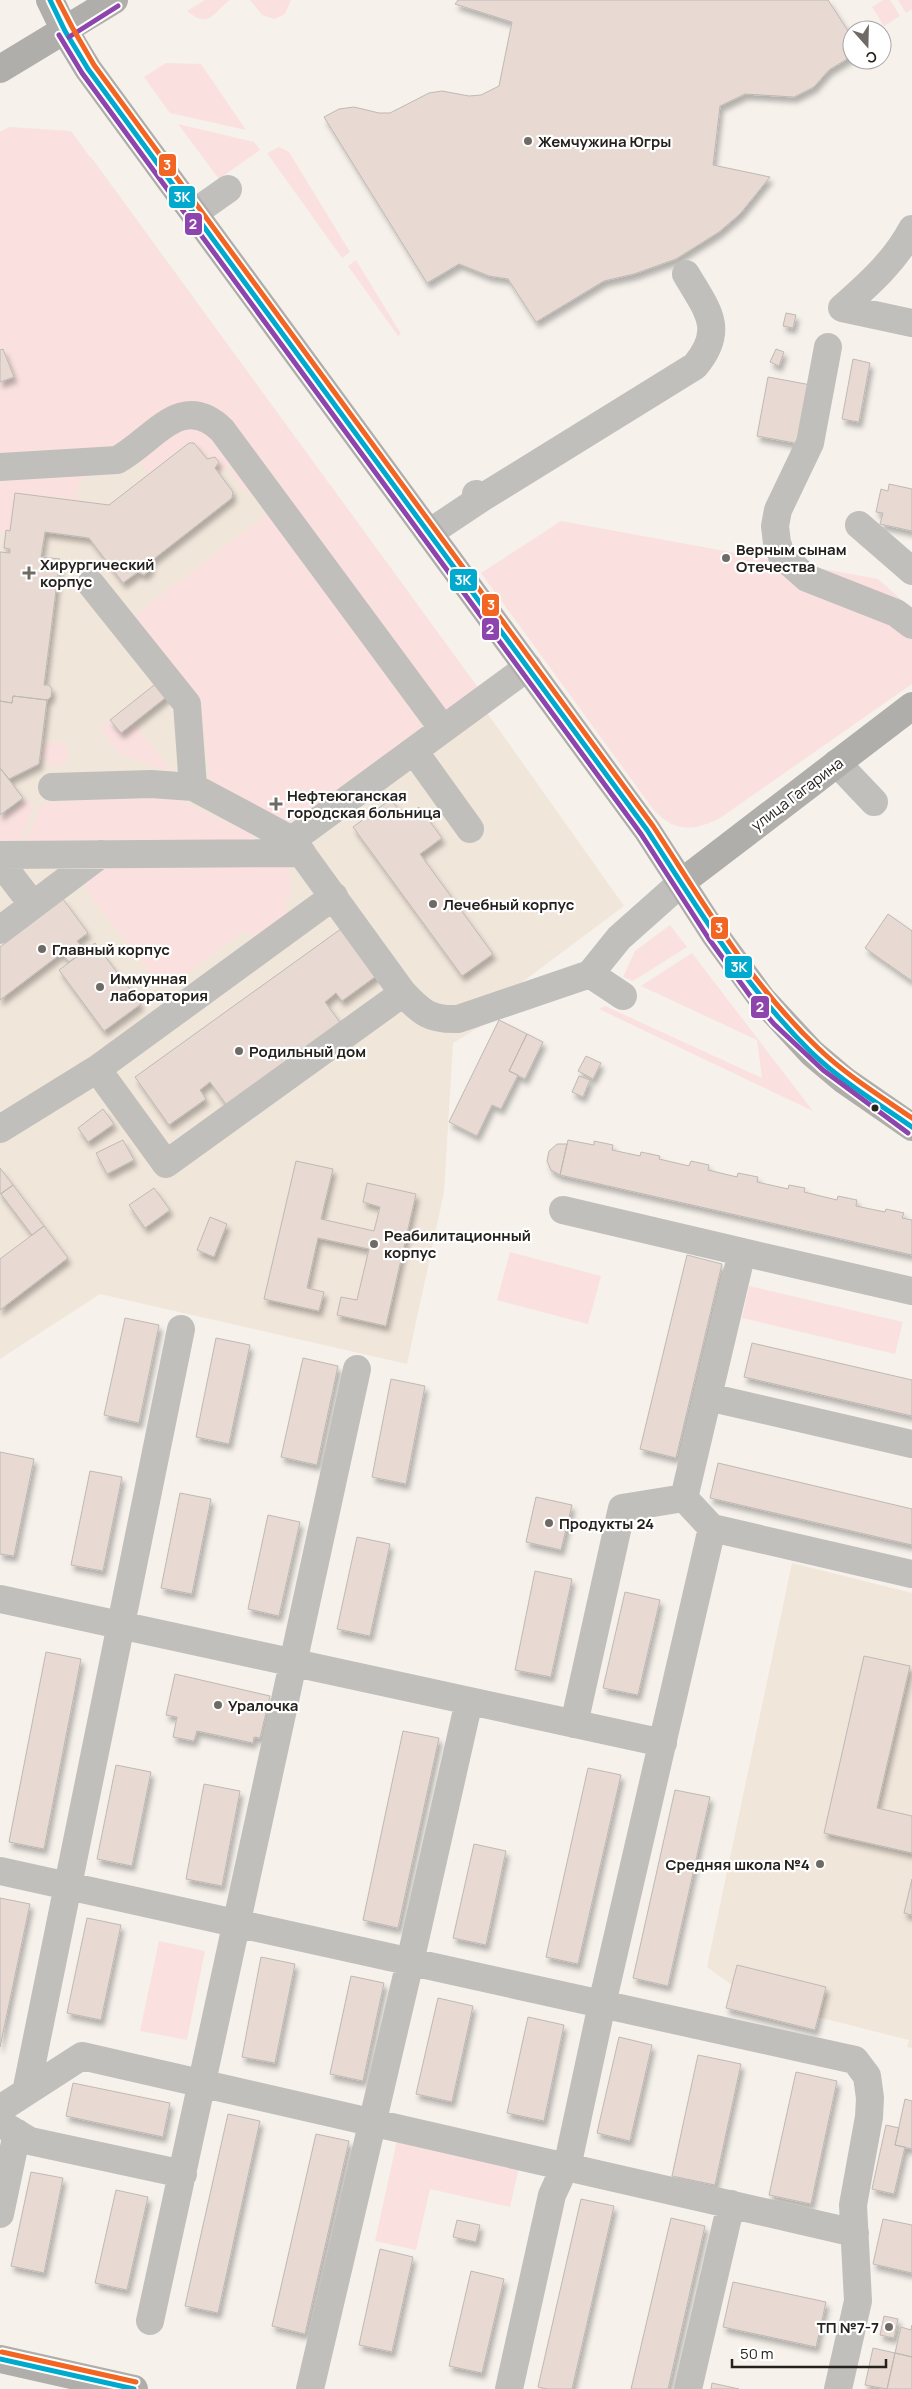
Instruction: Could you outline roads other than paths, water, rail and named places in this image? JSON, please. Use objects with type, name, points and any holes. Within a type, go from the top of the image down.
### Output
[{"type":"main road","points":[[50,0],[65,31],[88,68],[647,830],[739,969],[786,1026],[812,1053],[844,1080],[912,1127]]},
{"type":"main road","points":[[0,69],[114,0]]},
{"type":"main road","name":"улица Гагарина","points":[[682,882],[912,706]]},
{"type":"main road","points":[[0,2359],[134,2389]]},
{"type":"street","points":[[194,213],[228,189]]},
{"type":"street","points":[[912,229],[905,243],[879,275],[842,308],[912,323]]},
{"type":"street","points":[[429,533],[478,496],[695,366],[707,352],[712,333],[709,314],[686,274]]},
{"type":"street","points":[[828,347],[810,443],[778,510],[775,526],[777,543],[782,556],[808,578],[896,613],[912,625]]},
{"type":"street","points":[[0,467],[117,460],[129,454],[174,418],[187,414],[200,414],[212,420],[222,430],[443,730]]},
{"type":"street","points":[[859,525],[912,571]]},
{"type":"street","points":[[91,584],[187,704],[193,787]]},
{"type":"street","points":[[0,854],[101,854],[297,846],[414,751],[528,667]]},
{"type":"street","points":[[414,751],[470,830]]},
{"type":"street","points":[[837,763],[874,802]]},
{"type":"street","points":[[52,787],[151,784],[193,787],[297,846],[403,993],[420,1011],[439,1020],[458,1019],[590,974],[619,938],[682,882]]},
{"type":"street","points":[[0,930],[101,854]]},
{"type":"street","points":[[0,862],[33,905]]},
{"type":"street","points":[[0,1129],[97,1069],[334,896]]},
{"type":"street","points":[[590,974],[623,996]]},
{"type":"street","points":[[97,1069],[166,1164],[403,993]]},
{"type":"street","points":[[563,1210],[912,1291]]},
{"type":"street","points":[[684,1498],[742,1252]]},
{"type":"street","points":[[26,2092],[181,1329]]},
{"type":"street","points":[[150,2321],[357,1369]]},
{"type":"street","points":[[708,1397],[912,1444]]},
{"type":"street","points":[[684,1498],[712,1528],[912,1574]]},
{"type":"street","points":[[574,1724],[622,1508],[684,1498]]},
{"type":"street","points":[[509,2389],[552,2195],[569,2158],[602,2004],[712,1528]]},
{"type":"street","points":[[0,1599],[663,1743]]},
{"type":"street","points":[[310,2389],[469,1701]]},
{"type":"street","points":[[0,1871],[855,2060],[867,2076],[870,2098],[869,2117],[853,2205],[858,2301],[838,2389]]},
{"type":"street","points":[[0,2109],[82,2056],[373,2121],[855,2233]]},
{"type":"street","points":[[0,2214],[8,2128],[30,2140],[183,2174]]},
{"type":"street","points":[[688,2389],[731,2204]]},
{"type":"place","name":"Жемчужина Югры","points":[[528,141]]},
{"type":"place","name":"Верным сынам Отечества","points":[[726,558]]},
{"type":"place","name":"Хирургический корпус","points":[[29,573]]},
{"type":"place","name":"Нефтеюганская городская больница","points":[[276,804]]},
{"type":"place","name":"Лечебный корпус","points":[[433,904]]},
{"type":"place","name":"Главный корпус","points":[[42,949]]},
{"type":"place","name":"Иммунная лаборатория","points":[[100,987]]},
{"type":"place","name":"Родильный дом","points":[[239,1051]]},
{"type":"place","name":"Реабилитационный корпус","points":[[374,1244]]},
{"type":"place","name":"Продукты 24","points":[[549,1523]]},
{"type":"place","name":"Уралочка","points":[[218,1705]]},
{"type":"place","name":"Средняя школа №4","points":[[820,1864]]},
{"type":"place","name":"ТП №7-7","points":[[889,2327]]}]
